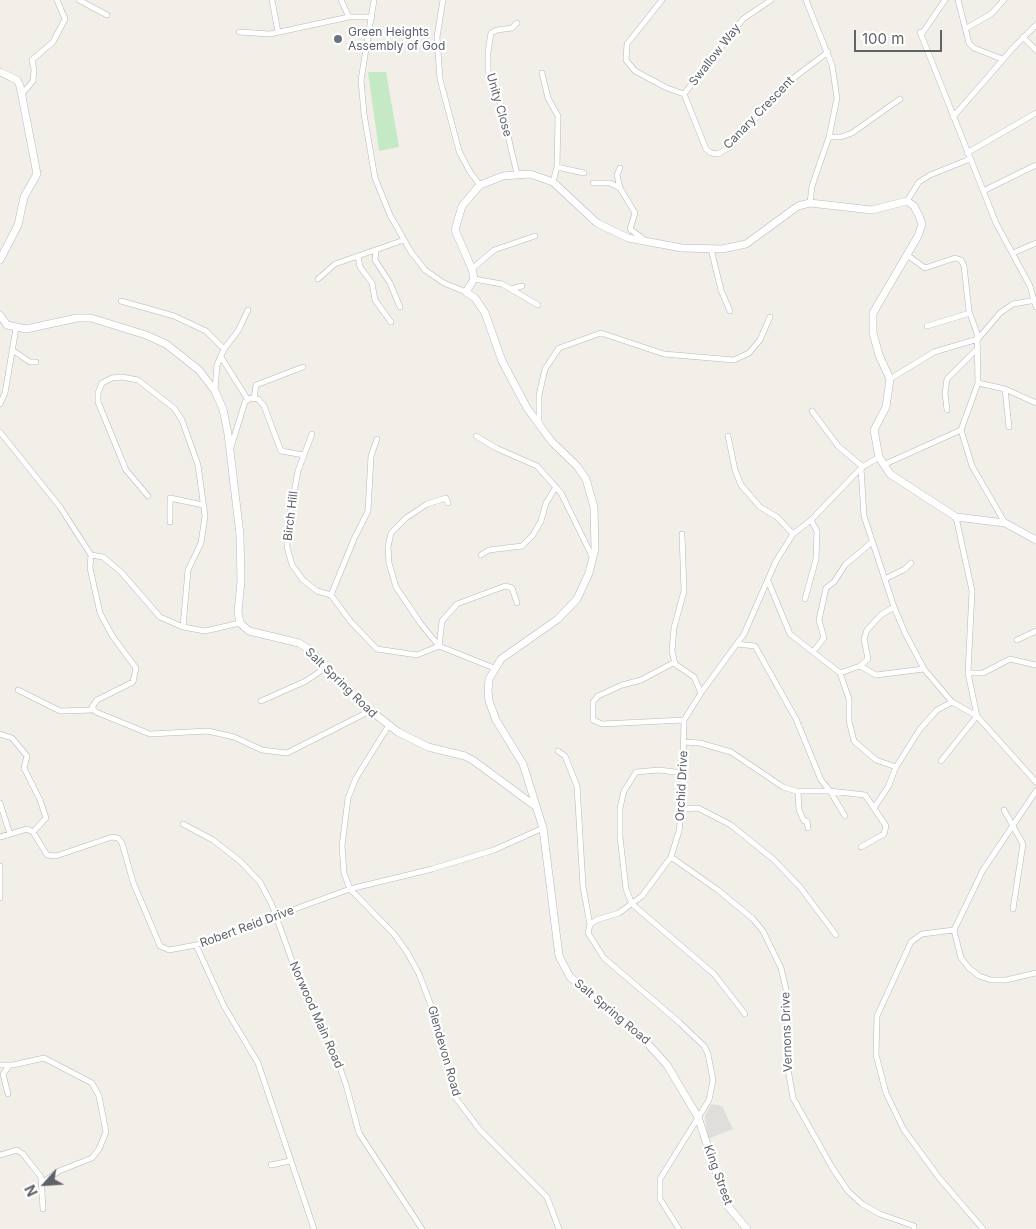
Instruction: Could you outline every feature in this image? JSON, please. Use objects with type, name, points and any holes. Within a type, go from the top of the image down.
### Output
[{"type":"street","points":[[22,94],[33,81],[34,70],[32,60],[53,42],[65,19],[58,0]]},
{"type":"street","points":[[79,0],[108,15]]},
{"type":"street","points":[[272,0],[278,32]]},
{"type":"street","points":[[341,0],[349,17]]},
{"type":"street","points":[[374,0],[361,80],[364,114],[375,178],[390,215],[404,240],[425,270],[444,283],[466,292],[474,298],[485,313],[509,376],[527,408],[552,442],[577,466],[592,493],[596,530],[593,558],[577,599],[558,619],[501,659],[489,679],[489,701],[496,720],[523,764],[536,806]]},
{"type":"street","points":[[444,0],[437,37],[440,79],[459,151],[470,172],[480,184]]},
{"type":"street","points":[[662,0],[627,44],[626,60],[635,71],[684,94]]},
{"type":"street","name":"Swallow Way","points":[[684,94],[743,19],[771,0]]},
{"type":"street","points":[[806,0],[828,52],[837,98],[829,137],[812,186],[810,202]]},
{"type":"street","points":[[890,379],[934,352],[978,339],[1000,313],[1012,304],[1036,302],[1030,286],[996,223],[920,33],[946,0]]},
{"type":"street","points":[[958,0],[969,43],[974,48],[1002,59]]},
{"type":"street","points":[[965,30],[991,14],[1004,0]]},
{"type":"street","points":[[239,32],[278,32],[349,17],[372,17]]},
{"type":"street","name":"Unity Close","points":[[517,23],[512,28],[497,30],[491,33],[488,71],[500,102],[517,174]]},
{"type":"street","points":[[953,117],[1002,59],[1036,25]]},
{"type":"street","points":[[1024,37],[1036,47]]},
{"type":"street","name":"Canary Crescent","points":[[684,94],[706,150],[711,154],[718,154],[730,147],[791,80],[828,52]]},
{"type":"street","points":[[0,72],[17,80],[22,94],[26,127],[37,174],[20,204],[18,225],[0,260]]},
{"type":"street","points":[[542,73],[548,98],[558,116],[557,167],[553,182]]},
{"type":"street","points":[[829,137],[852,133],[900,99]]},
{"type":"street","points":[[466,292],[474,279],[472,269],[455,230],[462,206],[480,184],[503,176],[530,174],[553,182],[597,223],[628,238],[650,244],[711,249],[746,244],[798,206],[810,202],[872,210],[907,201],[918,182],[930,174],[968,156],[1036,113]]},
{"type":"street","points":[[983,191],[1036,165]]},
{"type":"street","points":[[557,167],[584,173]]},
{"type":"street","points":[[620,168],[617,175],[620,188],[635,213],[630,229],[650,244]]},
{"type":"street","points":[[593,183],[610,184],[620,188]]},
{"type":"street","points":[[907,201],[914,206],[922,224],[918,236],[873,313],[873,333],[879,355],[890,379],[886,407],[874,430],[879,457],[890,474],[956,518],[1005,522],[1035,539]]},
{"type":"street","points":[[472,269],[494,250],[534,236]]},
{"type":"street","points":[[318,279],[335,264],[404,240]]},
{"type":"street","points":[[1013,253],[1036,243]]},
{"type":"street","points":[[711,249],[721,290],[730,311]]},
{"type":"street","points":[[376,250],[375,260],[390,283],[400,307]]},
{"type":"street","points":[[907,255],[925,268],[955,258],[961,260],[966,278],[970,313],[978,339],[978,383],[961,430],[972,466],[1005,522]]},
{"type":"street","points":[[358,256],[360,267],[372,283],[375,300],[391,322]]},
{"type":"street","points":[[474,279],[502,284],[538,305]]},
{"type":"street","points":[[510,289],[522,286]]},
{"type":"street","points":[[122,301],[174,316],[206,331],[224,349]]},
{"type":"street","points":[[215,391],[217,365],[224,349],[238,331],[248,310]]},
{"type":"street","points":[[927,326],[970,313]]},
{"type":"street","points":[[0,316],[7,324],[16,328],[26,329],[77,318],[91,318],[166,344],[199,370],[215,391],[223,409],[230,448],[240,535],[241,581],[238,612],[240,623],[205,631],[183,627],[160,617],[121,572],[103,557],[91,555]]},
{"type":"street","points":[[539,423],[540,395],[545,369],[558,348],[601,333],[664,354],[734,360],[749,353],[755,346],[760,340],[770,317]]},
{"type":"street","points":[[0,404],[5,393],[16,328]]},
{"type":"street","points":[[948,410],[945,393],[947,379],[978,348]]},
{"type":"street","points":[[12,350],[30,362],[36,362]]},
{"type":"street","points":[[221,357],[251,399]]},
{"type":"street","points":[[251,399],[256,385],[303,367]]},
{"type":"street","points":[[148,496],[126,470],[98,402],[98,393],[102,383],[112,378],[122,376],[138,380],[164,398],[182,420],[198,466],[205,516],[201,543],[188,570],[183,627]]},
{"type":"street","points":[[978,383],[1005,389],[1036,403]]},
{"type":"street","points":[[1005,389],[1009,427]]},
{"type":"street","points":[[230,448],[245,402],[251,399],[258,399],[264,406],[280,451],[304,455]]},
{"type":"street","points":[[812,411],[838,446],[862,467],[864,516],[894,607],[905,634],[924,669],[952,702],[977,716],[1036,782]]},
{"type":"street","points":[[883,465],[961,430]]},
{"type":"street","points":[[0,432],[54,499],[91,555],[90,568],[100,613],[105,626],[136,668],[133,682],[97,700],[92,707],[93,710]]},
{"type":"street","name":"Birch Hill","points":[[312,434],[294,489],[287,547],[292,565],[303,580],[316,591],[332,595]]},
{"type":"street","points":[[476,436],[496,448],[537,466],[561,493],[593,558]]},
{"type":"street","points":[[728,436],[735,470],[741,485],[760,508],[777,516],[793,534]]},
{"type":"street","points":[[377,439],[371,456],[368,511],[354,539],[332,595],[351,622],[377,649],[417,655],[439,646]]},
{"type":"street","points":[[674,662],[640,680],[622,685],[598,696],[593,702],[592,720],[602,724],[684,720],[701,693],[744,634],[776,561],[793,534],[811,520],[862,467],[879,457]]},
{"type":"street","points":[[482,554],[489,550],[522,546],[533,535],[541,521],[546,503],[556,487]]},
{"type":"street","points":[[170,522],[170,498],[203,505]]},
{"type":"street","points":[[448,503],[446,498],[427,504],[406,518],[391,533],[388,547],[389,563],[396,587],[439,646],[494,668]]},
{"type":"street","points":[[956,518],[972,591],[968,673],[977,716]]},
{"type":"street","points":[[805,599],[816,559],[817,531],[811,520]]},
{"type":"street","points":[[682,534],[684,591],[674,628],[672,651],[674,662],[694,677],[701,693]]},
{"type":"street","points":[[813,652],[824,638],[819,620],[826,588],[834,582],[845,565],[872,542]]},
{"type":"street","points":[[886,579],[905,569],[911,563]]},
{"type":"street","points":[[768,581],[790,634],[840,673],[849,699],[849,721],[854,741],[876,760],[896,767]]},
{"type":"street","points":[[439,646],[442,621],[457,604],[505,586],[512,588],[517,603]]},
{"type":"street","points":[[840,673],[860,666],[868,659],[864,639],[867,630],[881,615],[894,607]]},
{"type":"street","name":"Salt Spring Road","points":[[240,623],[249,631],[299,643],[310,650],[325,668],[370,711],[389,725],[414,742],[465,756],[536,806],[544,828],[556,944],[564,968],[578,986],[653,1047],[681,1085],[698,1117]]},
{"type":"street","points":[[1017,640],[1036,631]]},
{"type":"street","points":[[737,644],[755,646],[796,719],[821,780],[845,816]]},
{"type":"street","points":[[968,673],[983,673],[1010,659],[1036,665]]},
{"type":"street","points":[[860,666],[876,675],[924,669]]},
{"type":"street","points":[[260,701],[306,681],[325,668]]},
{"type":"street","points":[[18,690],[60,711],[93,710],[150,734],[208,731],[234,737],[262,750],[287,753],[370,711]]},
{"type":"street","points":[[874,808],[888,787],[896,767],[920,729],[937,710],[952,702]]},
{"type":"street","points":[[941,760],[977,716]]},
{"type":"street","name":"Orchid Drive","points":[[590,925],[596,920],[619,913],[642,896],[671,857],[682,809],[684,720]]},
{"type":"street","name":"Glendevon Road","points":[[389,725],[356,778],[348,798],[342,846],[344,873],[350,889],[394,934],[419,974],[440,1029],[455,1097],[480,1130],[547,1197],[559,1229]]},
{"type":"street","points":[[0,734],[12,738],[27,756],[24,768],[40,800],[46,818],[32,832],[27,829],[0,837]]},
{"type":"street","points":[[684,742],[700,743],[731,752],[783,787],[798,792],[830,791],[865,795],[886,826],[884,834],[862,847]]},
{"type":"street","points":[[558,751],[565,756],[578,786],[583,886],[590,925],[588,933],[604,958],[704,1046],[713,1069],[709,1100],[660,1179],[660,1200],[678,1229]]},
{"type":"street","points":[[683,773],[660,770],[636,772],[624,791],[620,808],[620,837],[626,889],[632,904],[714,974],[745,1014]]},
{"type":"street","points":[[1036,791],[1012,824],[984,870],[954,930],[961,958],[979,976],[991,980],[1006,980],[1036,973]]},
{"type":"street","points":[[798,792],[799,810],[804,821],[807,820],[808,828]]},
{"type":"street","points":[[0,802],[10,834]]},
{"type":"street","points":[[682,809],[698,808],[731,825],[745,836],[773,859],[800,887],[836,935]]},
{"type":"street","points":[[1004,810],[1023,844],[1012,909]]},
{"type":"street","name":"Norwood Main Road","points":[[183,824],[213,840],[240,861],[260,882],[272,905],[292,960],[333,1048],[346,1085],[359,1133],[422,1229]]},
{"type":"street","name":"Robert Reid Drive","points":[[32,832],[47,855],[56,856],[112,836],[118,838],[122,844],[133,882],[160,946],[169,950],[196,946],[350,889],[494,850],[544,828]]},
{"type":"street","name":"Vernons Drive","points":[[671,857],[718,890],[753,918],[772,948],[786,989],[788,1020],[786,1058],[793,1098],[833,1169],[848,1191],[862,1204],[914,1228],[921,1229]]},
{"type":"street","points":[[0,866],[0,898]]},
{"type":"street","points":[[954,930],[922,934],[911,942],[877,1016],[876,1055],[886,1093],[904,1130],[940,1179],[983,1229]]},
{"type":"street","points":[[196,946],[224,1006],[258,1063],[314,1229]]},
{"type":"street","points":[[0,1065],[9,1066],[44,1058],[92,1083],[98,1096],[106,1132],[99,1149],[92,1158],[59,1171],[42,1182]]},
{"type":"street","points":[[8,1094],[4,1074],[9,1066]]},
{"type":"street","name":"King Street","points":[[698,1117],[727,1205],[747,1229]]},
{"type":"street","points":[[0,1156],[17,1150],[21,1152],[41,1177],[43,1209]]},
{"type":"street","points":[[271,1166],[290,1161]]},
{"type":"shaded area","points":[[711,1104],[722,1106],[733,1129],[708,1139],[705,1116]]},
{"type":"green space","points":[[368,72],[386,72],[399,147],[379,151]]},
{"type":"place","name":"Green Heights Assembly of God","points":[[338,39]]}]
